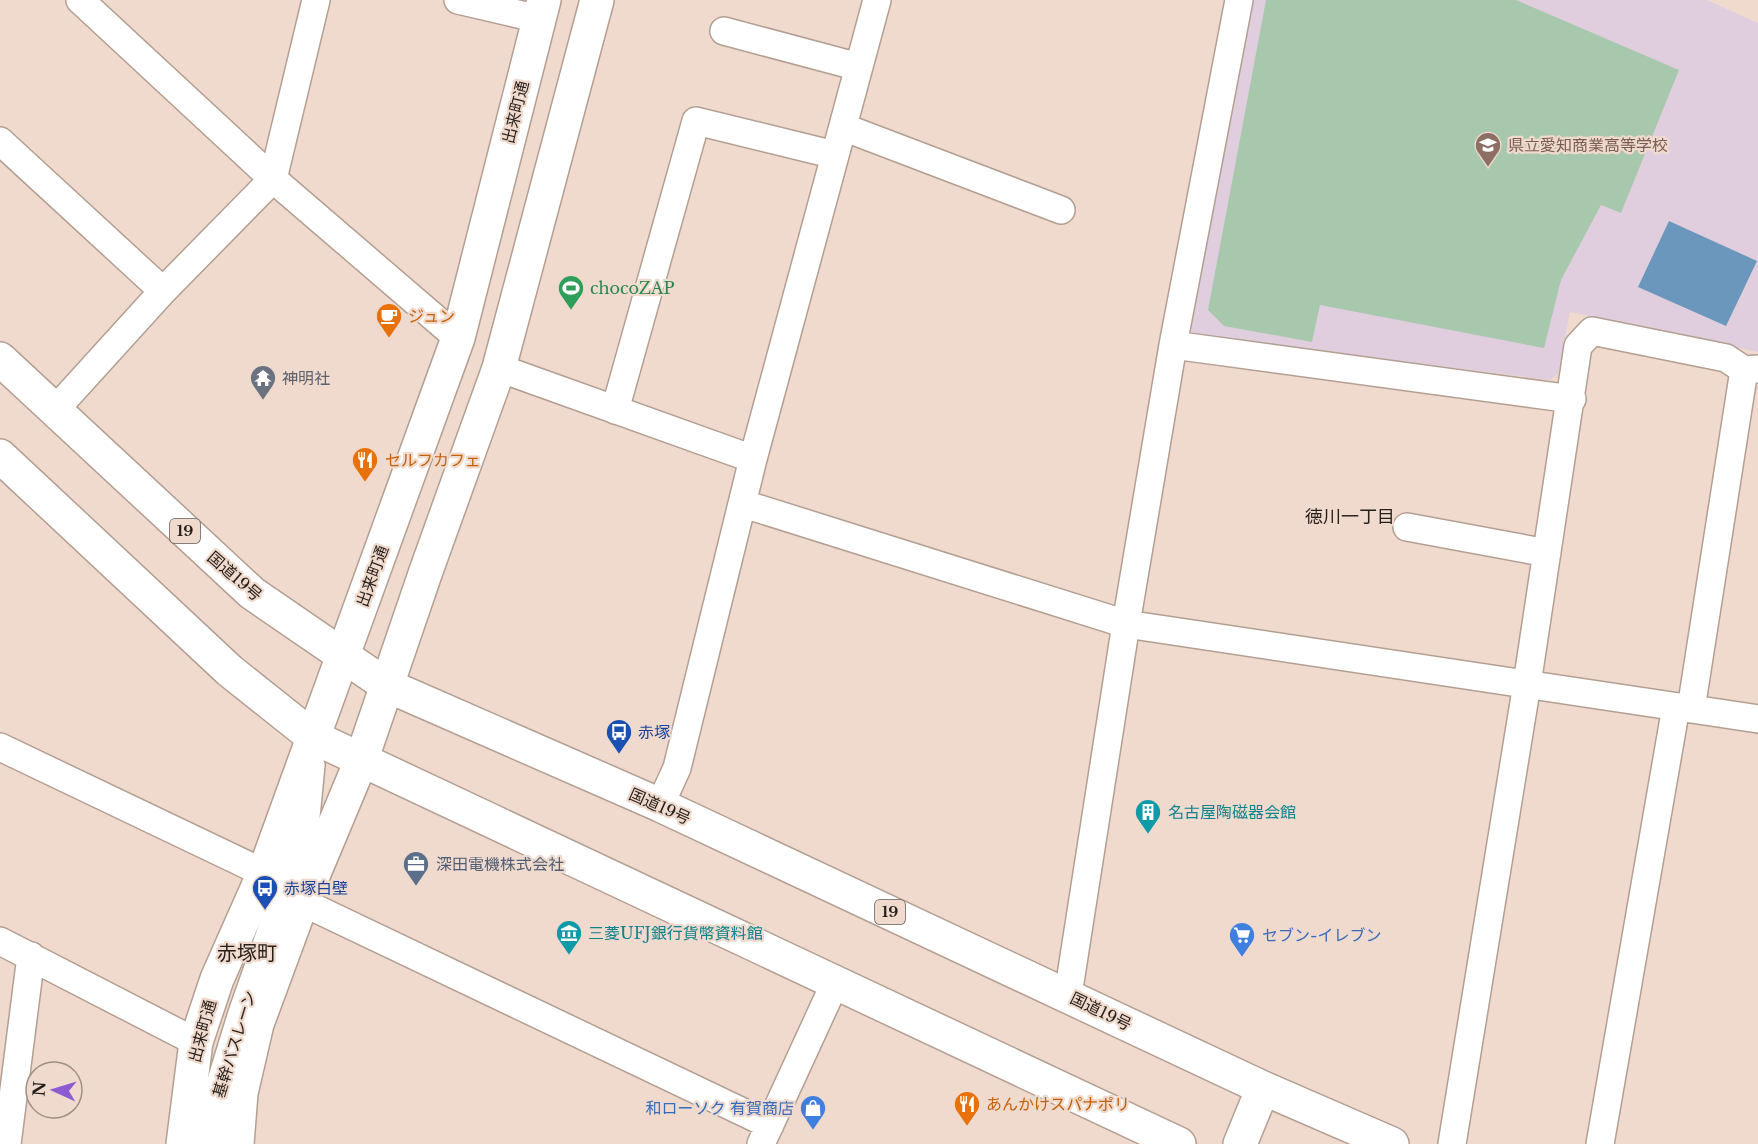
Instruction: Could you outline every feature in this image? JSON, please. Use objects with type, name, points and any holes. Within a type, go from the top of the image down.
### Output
[{"type":"main road","points":[[237,1144],[241,1093],[257,1024],[302,902],[361,761],[499,368],[597,0]]},
{"type":"main road","name":"出来町通","points":[[183,1144],[196,1042],[217,978],[264,873],[458,338],[541,9]]},
{"type":"main road","name":"国道19号","points":[[0,358],[54,411],[252,593],[386,685],[660,805],[1263,1088],[1392,1144]]},
{"type":"main road","points":[[2,461],[230,671],[313,737],[1179,1144]]},
{"type":"main road","points":[[1240,1144],[1263,1088]]},
{"type":"street","points":[[80,0],[273,179],[458,338]]},
{"type":"street","points":[[54,411],[163,291],[273,179],[316,0]]},
{"type":"street","points":[[458,0],[541,9]]},
{"type":"street","points":[[660,805],[677,768],[744,504],[753,459],[877,0]]},
{"type":"street","points":[[1068,995],[1126,624],[1173,345],[1239,0]]},
{"type":"street","points":[[724,32],[859,67]]},
{"type":"street","points":[[615,410],[696,121],[835,155]]},
{"type":"street","points":[[843,127],[1061,210]]},
{"type":"street","points":[[0,141],[163,291]]},
{"type":"street","points":[[1452,1144],[1572,399],[1578,346],[1592,331],[1726,358],[1751,369],[1599,1144]]},
{"type":"street","points":[[1173,345],[1572,399]]},
{"type":"street","points":[[499,368],[753,459]]},
{"type":"street","points":[[744,504],[1126,624],[1758,719]]},
{"type":"street","points":[[1407,527],[1547,553]]},
{"type":"street","name":"基幹バスレーン","points":[[209,1144],[217,1094],[242,1013],[304,838],[313,737]]},
{"type":"street","points":[[0,747],[264,873]]},
{"type":"street","points":[[302,902],[764,1139],[835,983]]},
{"type":"street","points":[[0,942],[196,1042]]},
{"type":"street","points":[[7,1144],[31,956]]},
{"type":"shaded area","name":"県立愛知商業高等学校","points":[[1251,0],[1707,0],[1758,23],[1758,352],[1570,312],[1558,374],[1550,380],[1194,335],[1188,324]]},
{"type":"green space","name":"県立愛知商業高等学校","points":[[1266,0],[1516,0],[1679,70],[1621,213],[1601,205],[1561,280],[1544,348],[1320,305],[1312,342],[1224,326],[1208,310]]},
{"type":"water","points":[[1669,221],[1757,261],[1726,326],[1638,287]]},
{"type":"place","name":"県立愛知商業高等学校","points":[[1488,168]]},
{"type":"place","name":"chocoZAP","points":[[571,311]]},
{"type":"place","name":"ジュン","points":[[389,339]]},
{"type":"place","name":"神明社","points":[[263,401]]},
{"type":"place","name":"セルフカフェ","points":[[365,483]]},
{"type":"place","name":"赤塚","points":[[619,755]]},
{"type":"place","name":"名古屋陶磁器会館","points":[[1148,835]]},
{"type":"place","name":"深田電機株式会社","points":[[416,887]]},
{"type":"place","name":"赤塚白壁","points":[[265,911]]},
{"type":"place","name":"三菱UFJ銀行貨幣資料館","points":[[569,956]]},
{"type":"place","name":"セブン-イレブン","points":[[1242,958]]},
{"type":"place","name":"あんかけスパナポリ","points":[[967,1127]]},
{"type":"place","name":"和ローソク 有賀商店","points":[[813,1131]]},
{"type":"district","name":"徳川一丁目","points":[[1350,517]]},
{"type":"district","name":"赤塚町","points":[[247,953]]}]
